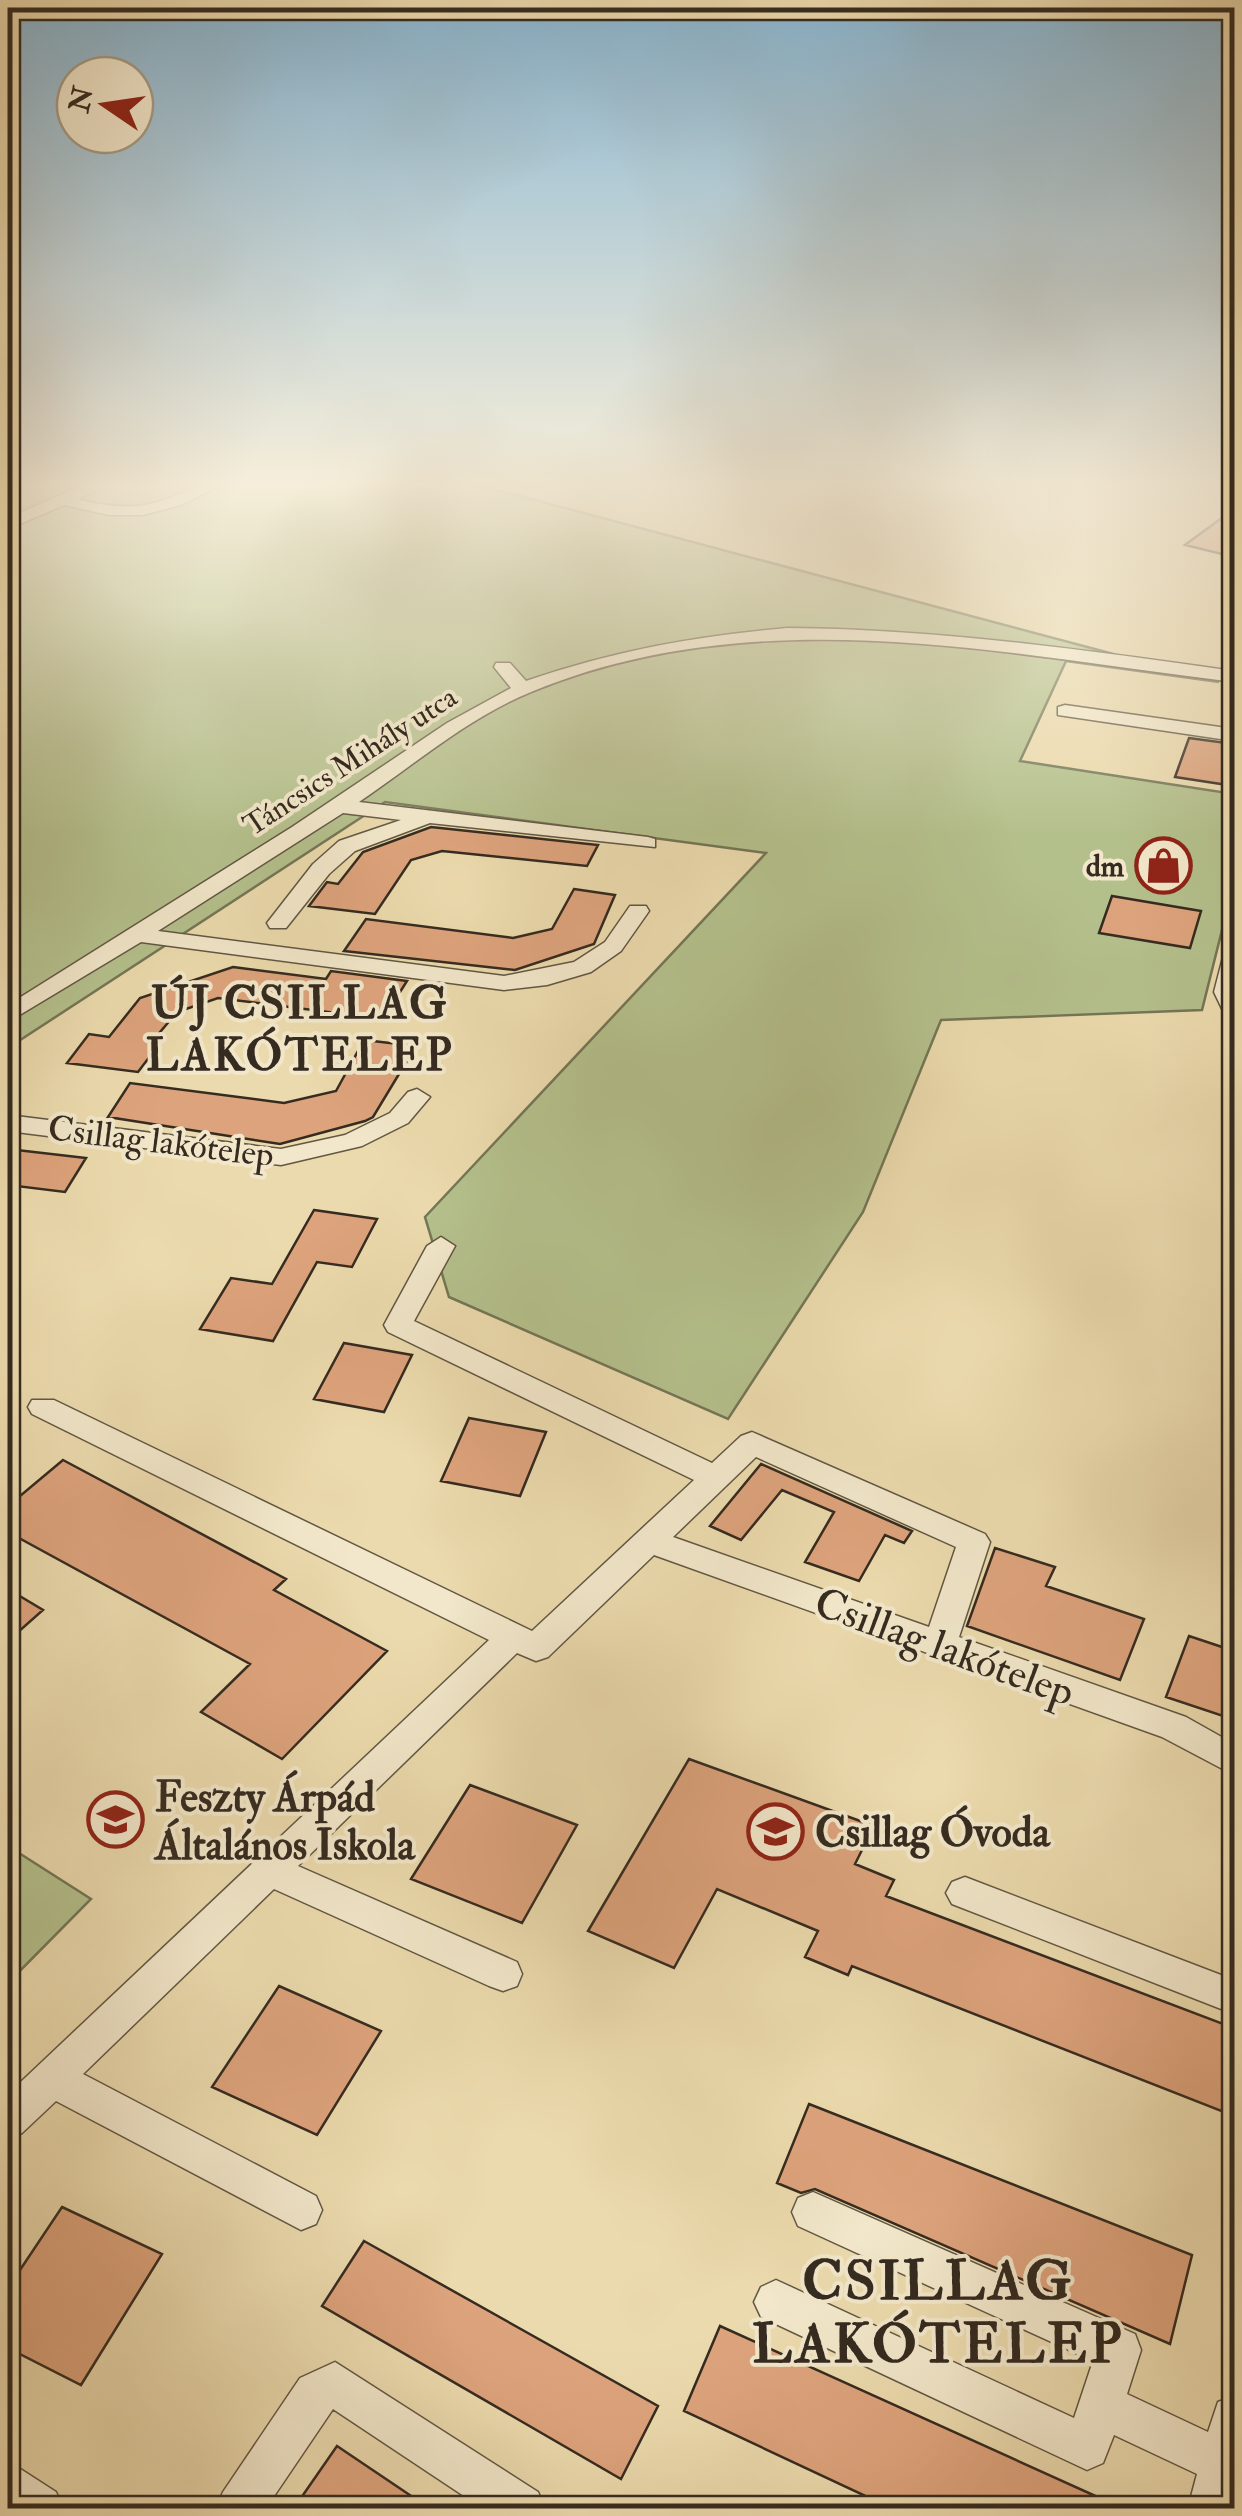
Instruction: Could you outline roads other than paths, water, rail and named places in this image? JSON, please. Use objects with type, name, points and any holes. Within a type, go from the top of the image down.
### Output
[{"type":"street","name":"Táncsics Mihály utca","points":[[8,1014],[340,806],[488,707],[522,689],[610,660],[707,642],[894,625],[1234,678]]},
{"type":"street","points":[[503,667],[522,689]]},
{"type":"street","points":[[1065,710],[1234,734]]},
{"type":"street","points":[[340,806],[648,843]]},
{"type":"street","points":[[278,923],[322,869],[347,846],[430,817]]},
{"type":"street","points":[[136,936],[504,983],[560,976],[600,958],[624,938],[638,911]]},
{"type":"street","points":[[1234,957],[1226,992],[1234,1012]]},
{"type":"street","name":"Csillag lakótelep","points":[[8,1124],[281,1158],[352,1141],[398,1118],[417,1097]]},
{"type":"street","points":[[442,1246],[436,1264],[398,1325],[716,1478]]},
{"type":"street","points":[[43,1408],[536,1648],[752,1443],[974,1542],[940,1645]]},
{"type":"street","name":"Csillag lakótelep","points":[[650,1541],[1174,1727],[1234,1761]]},
{"type":"street","points":[[8,2120],[514,1636]]},
{"type":"street","points":[[269,1870],[503,1974]]},
{"type":"street","points":[[965,1892],[1234,1997]]},
{"type":"street","points":[[52,2078],[301,2210]]},
{"type":"street","points":[[776,2302],[1087,2447],[1119,2350],[813,2212]]},
{"type":"street","points":[[239,2508],[316,2394],[335,2384],[522,2508]]},
{"type":"street","points":[[1100,2406],[1223,2463]]},
{"type":"street","points":[[1212,2508],[1234,2418]]},
{"type":"street","points":[[8,2484],[40,2508]]},
{"type":"place","name":"dm","points":[[1163,866]]},
{"type":"place","name":"Feszty Árpád Általános Iskola","points":[[116,1820]]},
{"type":"place","name":"Csillag Óvoda","points":[[776,1831]]},
{"type":"district","name":"ÚJ CSILLAG LAKÓTELEP","points":[[300,1028]]},
{"type":"district","name":"CSILLAG LAKÓTELEP","points":[[938,2312]]}]
